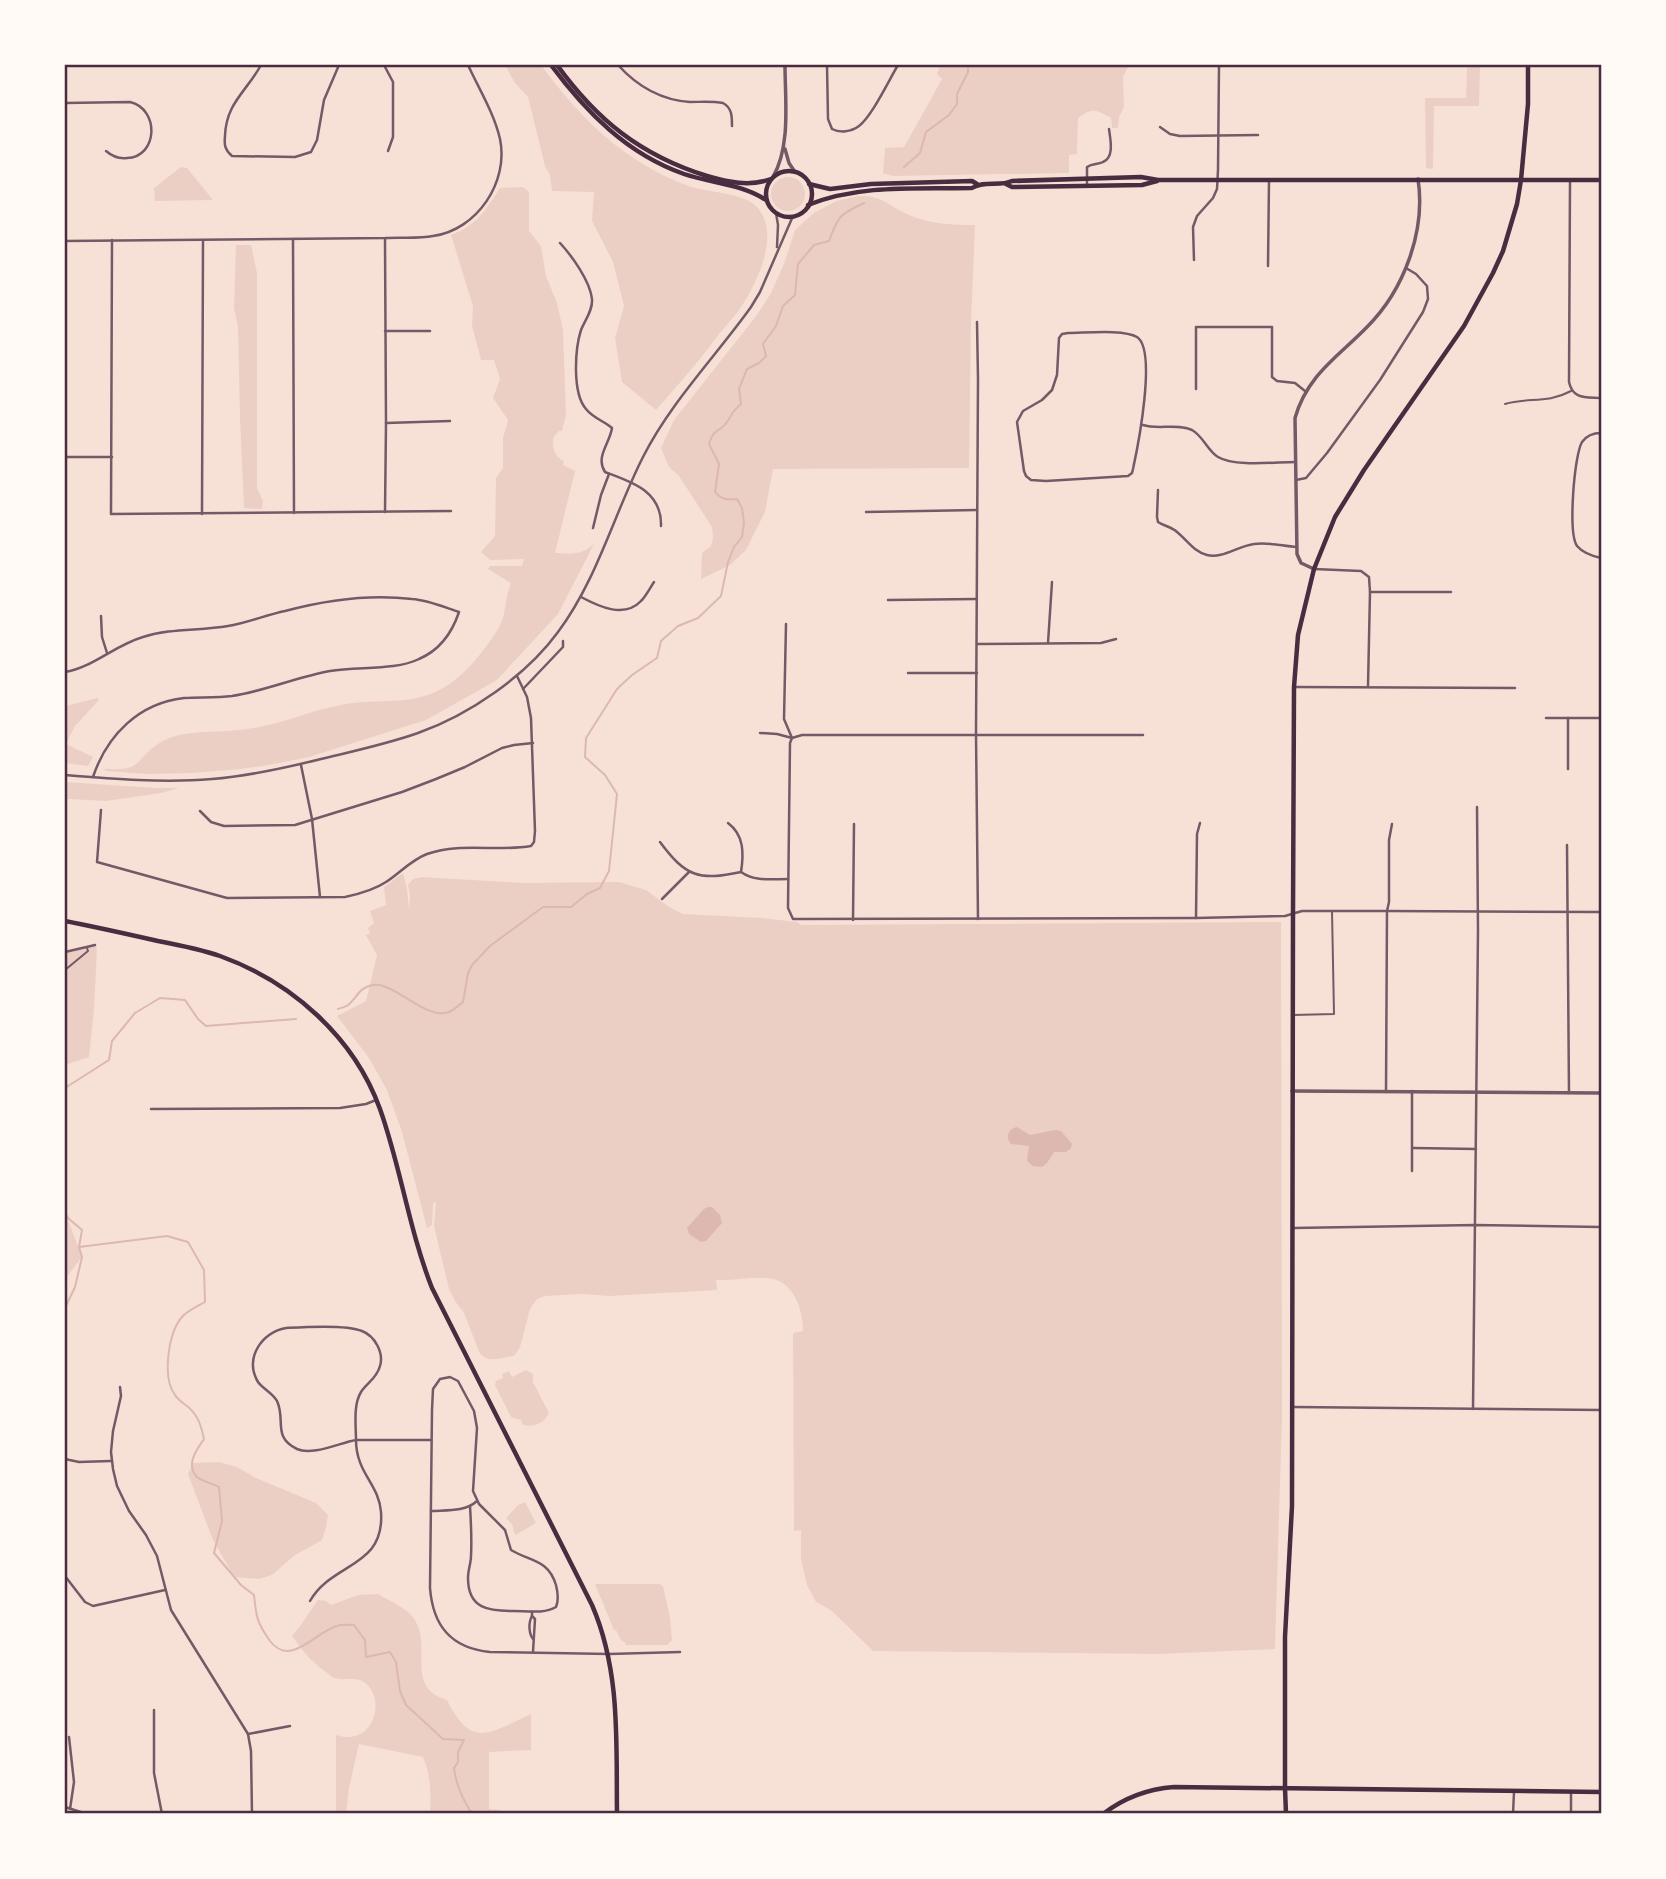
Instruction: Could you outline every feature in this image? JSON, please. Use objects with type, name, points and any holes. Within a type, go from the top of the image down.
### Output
[{"type":"main road","points":[[551,65],[589,112],[636,151],[682,173],[749,190],[766,200]]},
{"type":"main road","points":[[556,65],[601,117],[657,157],[684,169],[727,181],[754,183],[784,172],[801,175],[809,184],[811,195],[804,211],[793,216],[784,216],[768,205],[766,189],[772,178]]},
{"type":"main road","points":[[1286,1814],[1285,1647],[1292,1506],[1293,1407],[1294,687],[1298,635],[1314,569],[1327,534],[1350,491],[1464,326],[1505,245],[1521,180],[1528,104],[1528,65]]},
{"type":"main road","points":[[809,184],[830,188],[871,184],[972,181],[976,184],[1006,184],[1012,181],[1142,177],[1158,180],[1601,180]]},
{"type":"main road","points":[[1006,184],[1012,187],[1142,185],[1158,180]]},
{"type":"main road","points":[[808,205],[851,192],[972,188],[976,184]]},
{"type":"main road","points":[[65,921],[220,956],[276,984],[314,1012],[355,1059],[376,1100],[390,1138],[432,1288],[592,1605],[609,1654],[616,1697],[617,1814]]},
{"type":"main road","points":[[1103,1814],[1137,1794],[1174,1787],[1601,1792]]},
{"type":"street","points":[[261,65],[237,98],[225,124],[225,145],[228,152],[237,157],[295,157],[307,154],[316,145],[322,108],[338,65]]},
{"type":"street","points":[[384,65],[393,82],[393,137],[388,151]]},
{"type":"street","points":[[65,241],[385,238],[433,236],[453,230],[472,217],[491,195],[498,177],[502,152],[493,117],[468,65]]},
{"type":"street","points":[[618,65],[638,83],[659,95],[680,101],[718,102],[727,105],[732,114],[732,126]]},
{"type":"street","points":[[785,65],[785,147],[789,163],[795,172]]},
{"type":"street","points":[[827,65],[828,118],[835,131],[854,130],[862,124],[898,65]]},
{"type":"street","points":[[1194,260],[1193,227],[1196,216],[1216,194],[1218,180],[1219,65]]},
{"type":"street","points":[[65,103],[130,102],[139,104],[147,111],[150,139],[145,152],[136,157],[121,159],[106,151]]},
{"type":"street","points":[[1160,127],[1174,135],[1258,135]]},
{"type":"street","points":[[1087,186],[1087,167],[1109,157],[1109,129]]},
{"type":"street","points":[[772,178],[785,147]]},
{"type":"street","points":[[1368,686],[1369,577],[1361,571],[1314,569],[1299,561],[1294,462],[1295,418],[1305,391],[1378,315],[1395,290],[1414,244],[1420,192],[1418,179]]},
{"type":"street","points":[[1268,266],[1269,180]]},
{"type":"street","points":[[1570,180],[1569,382],[1571,391],[1578,396],[1601,398]]},
{"type":"street","points":[[776,213],[777,251]]},
{"type":"street","points":[[65,775],[211,779],[301,765],[421,732],[483,700],[517,676],[550,642],[581,597],[631,482],[662,424],[751,307],[793,216]]},
{"type":"street","points":[[385,238],[385,512]]},
{"type":"street","points":[[293,239],[294,513]]},
{"type":"street","points":[[112,240],[111,514],[451,511]]},
{"type":"street","points":[[202,514],[203,240]]},
{"type":"street","points":[[560,243],[571,254],[591,295],[591,307],[583,323],[576,361],[582,403],[587,411],[612,428],[601,461],[602,469],[631,482],[651,495],[660,511],[661,526]]},
{"type":"street","points":[[1296,480],[1306,478],[1327,453],[1380,380],[1423,312],[1428,296],[1427,286],[1406,268]]},
{"type":"street","points":[[977,323],[978,919]]},
{"type":"street","points":[[1196,389],[1196,327],[1272,327],[1273,378],[1294,383],[1305,391]]},
{"type":"street","points":[[385,331],[430,331]]},
{"type":"street","points":[[1115,332],[1131,334],[1141,339],[1146,355],[1142,425],[1133,469],[1131,474],[1125,477],[1035,481],[1028,478],[1024,471],[1017,422],[1023,411],[1042,400],[1052,390],[1057,375],[1060,336],[1068,333],[1115,332]]},
{"type":"street","points":[[386,422],[450,421]]},
{"type":"street","points":[[1142,425],[1191,429],[1214,454],[1225,460],[1294,462]]},
{"type":"street","points":[[1601,433],[1585,438],[1577,455],[1574,470],[1573,529],[1578,547],[1601,558]]},
{"type":"street","points":[[65,457],[111,457]]},
{"type":"street","points":[[593,528],[609,474]]},
{"type":"street","points":[[1158,490],[1158,522],[1173,529],[1205,555],[1220,556],[1258,544],[1297,547]]},
{"type":"street","points":[[866,512],[977,510]]},
{"type":"street","points":[[581,597],[606,609],[625,609],[641,601],[654,582]]},
{"type":"street","points":[[1048,643],[1052,582]]},
{"type":"street","points":[[1370,592],[1451,592]]},
{"type":"street","points":[[65,672],[88,664],[128,642],[157,633],[227,627],[305,606],[345,599],[413,598],[459,612],[451,631],[437,648],[421,659],[406,664],[328,671],[251,692],[185,698],[152,707],[132,719],[114,736],[103,752],[93,777]]},
{"type":"street","points":[[888,600],[977,599]]},
{"type":"street","points":[[101,616],[102,637],[107,653]]},
{"type":"street","points":[[786,624],[784,719],[792,738],[788,879],[788,908],[791,917],[853,920],[1196,918],[1284,916],[1302,911],[1601,912]]},
{"type":"street","points":[[977,643],[1101,643],[1116,639]]},
{"type":"street","points":[[523,689],[563,647],[563,640]]},
{"type":"street","points":[[908,673],[977,673]]},
{"type":"street","points":[[102,810],[97,862],[227,898],[345,897],[370,890],[389,880],[402,868],[436,851],[459,847],[531,846],[535,831],[533,743],[530,708],[517,676]]},
{"type":"street","points":[[1294,687],[1515,688]]},
{"type":"street","points":[[1546,718],[1601,718]]},
{"type":"street","points":[[1568,718],[1568,769]]},
{"type":"street","points":[[761,733],[792,738],[802,735],[1143,735]]},
{"type":"street","points":[[200,811],[211,822],[224,826],[295,825],[465,768],[502,748],[533,743]]},
{"type":"street","points":[[301,765],[312,819],[320,898]]},
{"type":"street","points":[[1473,1409],[1478,807]]},
{"type":"street","points":[[728,822],[742,842],[741,872]]},
{"type":"street","points":[[1196,918],[1197,834],[1200,823]]},
{"type":"street","points":[[853,920],[854,824]]},
{"type":"street","points":[[1386,1092],[1387,911],[1392,824]]},
{"type":"street","points":[[660,842],[672,858],[689,872],[701,876],[741,872],[756,879],[788,879]]},
{"type":"street","points":[[1567,845],[1569,1093]]},
{"type":"street","points":[[662,899],[689,872]]},
{"type":"street","points":[[65,952],[95,945]]},
{"type":"street","points":[[1292,1091],[1601,1093]]},
{"type":"street","points":[[1412,1091],[1412,1171]]},
{"type":"street","points":[[151,1108],[340,1108],[376,1100]]},
{"type":"street","points":[[1413,1148],[1476,1149]]},
{"type":"street","points":[[1292,1228],[1475,1225],[1601,1227]]},
{"type":"street","points":[[310,1601],[327,1581],[366,1555],[373,1548],[379,1534],[380,1504],[358,1461],[356,1440],[356,1410],[358,1398],[380,1365],[379,1350],[370,1336],[361,1330],[344,1328],[277,1330],[267,1336],[257,1348],[254,1369],[260,1383],[278,1402],[281,1430],[285,1440],[298,1449],[310,1451],[356,1440],[430,1440]]},
{"type":"street","points":[[470,1506],[471,1551],[468,1579],[471,1595],[492,1611],[532,1614],[556,1608],[558,1602],[552,1575],[535,1560],[511,1550],[505,1530],[477,1501],[472,1485],[477,1417],[461,1384],[448,1377],[438,1380],[433,1389],[430,1440],[430,1588],[436,1619],[449,1635],[470,1648],[489,1652],[680,1652]]},
{"type":"street","points":[[120,1387],[111,1461],[116,1481],[124,1503],[157,1556],[171,1610],[248,1734],[251,1751],[252,1814]]},
{"type":"street","points":[[1293,1407],[1601,1410]]},
{"type":"street","points":[[65,1459],[79,1462],[111,1461]]},
{"type":"street","points":[[431,1511],[457,1510],[477,1501]]},
{"type":"street","points":[[65,1576],[85,1602],[93,1606],[165,1590]]},
{"type":"street","points":[[532,1614],[535,1619],[533,1653]]},
{"type":"street","points":[[154,1710],[154,1773],[162,1814]]},
{"type":"street","points":[[248,1734],[290,1726]]},
{"type":"street","points":[[69,1737],[74,1782],[67,1808],[88,1814]]},
{"type":"street","points":[[1513,1814],[1514,1792]]},
{"type":"street","points":[[1571,1792],[1571,1814]]},
{"type":"lane","points":[[1505,404],[1548,400],[1571,391]]},
{"type":"lane","points":[[1292,1015],[1334,1014],[1332,911]]},
{"type":"lane","points":[[65,970],[88,951],[87,947]]},
{"type":"shaded area","points":[[505,65],[541,65],[604,136],[642,163],[686,185],[750,201],[763,216],[767,228],[765,255],[749,294],[697,363],[656,410],[622,382],[615,338],[624,306],[613,262],[592,221],[594,192],[552,191],[528,97],[515,83]]},
{"type":"shaded area","points":[[940,65],[1129,65],[1123,77],[1124,107],[1118,128],[1112,128],[1111,118],[1098,112],[1087,112],[1078,118],[1077,154],[1069,155],[1069,173],[893,176],[883,173],[885,148],[904,147],[942,79],[937,74]]},
{"type":"shaded area","points":[[1480,65],[1479,106],[1434,106],[1433,169],[1426,168],[1425,98],[1466,98],[1467,68]]},
{"type":"shaded area","points":[[181,167],[187,168],[213,200],[155,201],[154,188]]},
{"type":"shaded area","points":[[788,177],[800,182],[805,194],[800,206],[788,211],[776,206],[771,194],[776,182]]},
{"type":"shaded area","points":[[523,187],[529,192],[529,231],[541,246],[546,276],[557,303],[563,330],[566,415],[562,431],[553,438],[553,445],[556,454],[564,461],[563,465],[575,471],[555,553],[582,551],[595,542],[558,614],[497,680],[426,720],[309,757],[269,765],[190,773],[106,771],[104,769],[133,766],[155,746],[179,735],[250,729],[341,705],[418,698],[447,686],[479,656],[501,624],[511,583],[488,569],[490,566],[522,566],[524,559],[490,560],[481,552],[495,536],[496,478],[503,468],[503,438],[508,420],[493,398],[500,379],[494,360],[481,360],[472,326],[473,306],[451,235],[474,222],[500,188]]},
{"type":"shaded area","points":[[859,196],[880,199],[909,215],[925,220],[975,225],[969,468],[773,469],[765,512],[746,550],[730,565],[701,579],[702,553],[711,546],[712,527],[679,476],[669,467],[661,448],[674,420],[757,315],[771,293],[795,230],[814,213],[836,201]]},
{"type":"shaded area","points":[[236,245],[251,245],[257,273],[257,488],[263,501],[262,509],[244,508],[238,327],[234,308]]},
{"type":"shaded area","points":[[98,698],[75,726],[66,744],[93,757],[88,766],[65,763],[65,706]]},
{"type":"shaded area","points":[[65,782],[179,788],[106,801],[69,799],[66,800],[65,807]]},
{"type":"shaded area","points":[[403,873],[409,910],[408,885],[413,879],[422,877],[524,883],[619,882],[646,890],[683,914],[762,918],[797,922],[801,925],[1281,922],[1282,1417],[1275,1649],[1159,1654],[873,1651],[832,1611],[816,1602],[807,1585],[801,1560],[801,1530],[794,1531],[793,1333],[803,1331],[803,1322],[795,1296],[783,1283],[775,1280],[716,1280],[717,1290],[610,1296],[545,1296],[537,1299],[530,1309],[520,1347],[514,1356],[488,1359],[480,1354],[464,1313],[449,1289],[434,1226],[436,1202],[433,1203],[432,1225],[427,1228],[402,1132],[387,1090],[369,1058],[337,1016],[366,1001],[377,955],[366,935],[370,933],[368,928],[374,923],[370,911],[386,905],[384,887]]},
{"type":"shaded area","points":[[95,945],[94,1009],[89,1057],[65,1065],[65,952]]},
{"type":"shaded area","points":[[1017,1127],[1030,1135],[1061,1131],[1072,1144],[1071,1148],[1066,1152],[1054,1152],[1042,1167],[1033,1166],[1027,1161],[1029,1146],[1011,1144],[1009,1141],[1010,1131]]},
{"type":"shaded area","points":[[708,1207],[712,1207],[720,1215],[722,1223],[706,1241],[701,1242],[689,1234],[687,1228]]},
{"type":"shaded area","points":[[65,1212],[82,1257],[65,1279]]},
{"type":"shaded area","points":[[526,1370],[533,1374],[533,1382],[549,1413],[541,1422],[531,1426],[523,1425],[521,1420],[511,1417],[495,1385],[496,1381],[503,1378],[502,1374],[509,1371],[512,1377]]},
{"type":"shaded area","points":[[219,1462],[237,1467],[256,1478],[316,1503],[328,1515],[322,1540],[295,1555],[272,1575],[259,1579],[234,1577],[212,1538],[188,1474],[193,1463]]},
{"type":"shaded area","points":[[525,1502],[536,1523],[515,1535],[512,1524],[506,1518],[518,1505]]},
{"type":"shaded area","points":[[595,1584],[663,1586],[672,1640],[667,1645],[625,1645],[614,1630]]},
{"type":"shaded area","points":[[378,1594],[400,1606],[414,1619],[420,1635],[421,1668],[427,1687],[447,1700],[465,1726],[483,1733],[504,1727],[531,1714],[531,1750],[489,1752],[489,1809],[500,1810],[500,1814],[430,1814],[430,1785],[423,1757],[359,1744],[346,1814],[336,1814],[336,1735],[353,1737],[368,1728],[376,1707],[375,1699],[362,1681],[331,1676],[311,1660],[292,1636],[318,1600],[331,1605],[358,1595]]},
{"type":"waterway","points":[[904,167],[920,153],[926,132],[949,115],[957,104],[957,94],[968,72],[968,65]]},
{"type":"waterway","points":[[338,1009],[347,1006],[368,986],[381,985],[430,1011],[449,1012],[463,1002],[468,973],[490,946],[543,907],[571,907],[587,894],[600,888],[609,871],[617,794],[605,775],[585,757],[586,738],[617,689],[657,658],[661,641],[678,626],[698,618],[721,596],[728,562],[742,537],[744,523],[742,508],[737,499],[725,499],[715,492],[719,464],[709,444],[715,432],[724,426],[741,404],[739,389],[747,369],[766,356],[763,344],[776,326],[783,306],[795,295],[798,264],[814,245],[829,241],[841,217],[864,203]]},
{"type":"waterway","points":[[65,1088],[109,1060],[112,1041],[135,1013],[160,998],[185,1000],[206,1026],[296,1019]]},
{"type":"waterway","points":[[65,1212],[82,1230],[79,1247],[82,1257],[75,1287],[65,1308]]},
{"type":"waterway","points":[[79,1247],[167,1236],[188,1242],[204,1270],[205,1302],[187,1313],[177,1324],[170,1344],[168,1367],[171,1387],[176,1396],[194,1413],[202,1429],[204,1439],[193,1457],[194,1472],[197,1477],[219,1487],[222,1521],[214,1553],[241,1585],[254,1595],[260,1624],[270,1641],[278,1648],[295,1650],[329,1629],[354,1625],[365,1640],[366,1657],[390,1652],[396,1662],[400,1691],[406,1705],[443,1739],[464,1740],[454,1768],[460,1792],[472,1814]]}]
